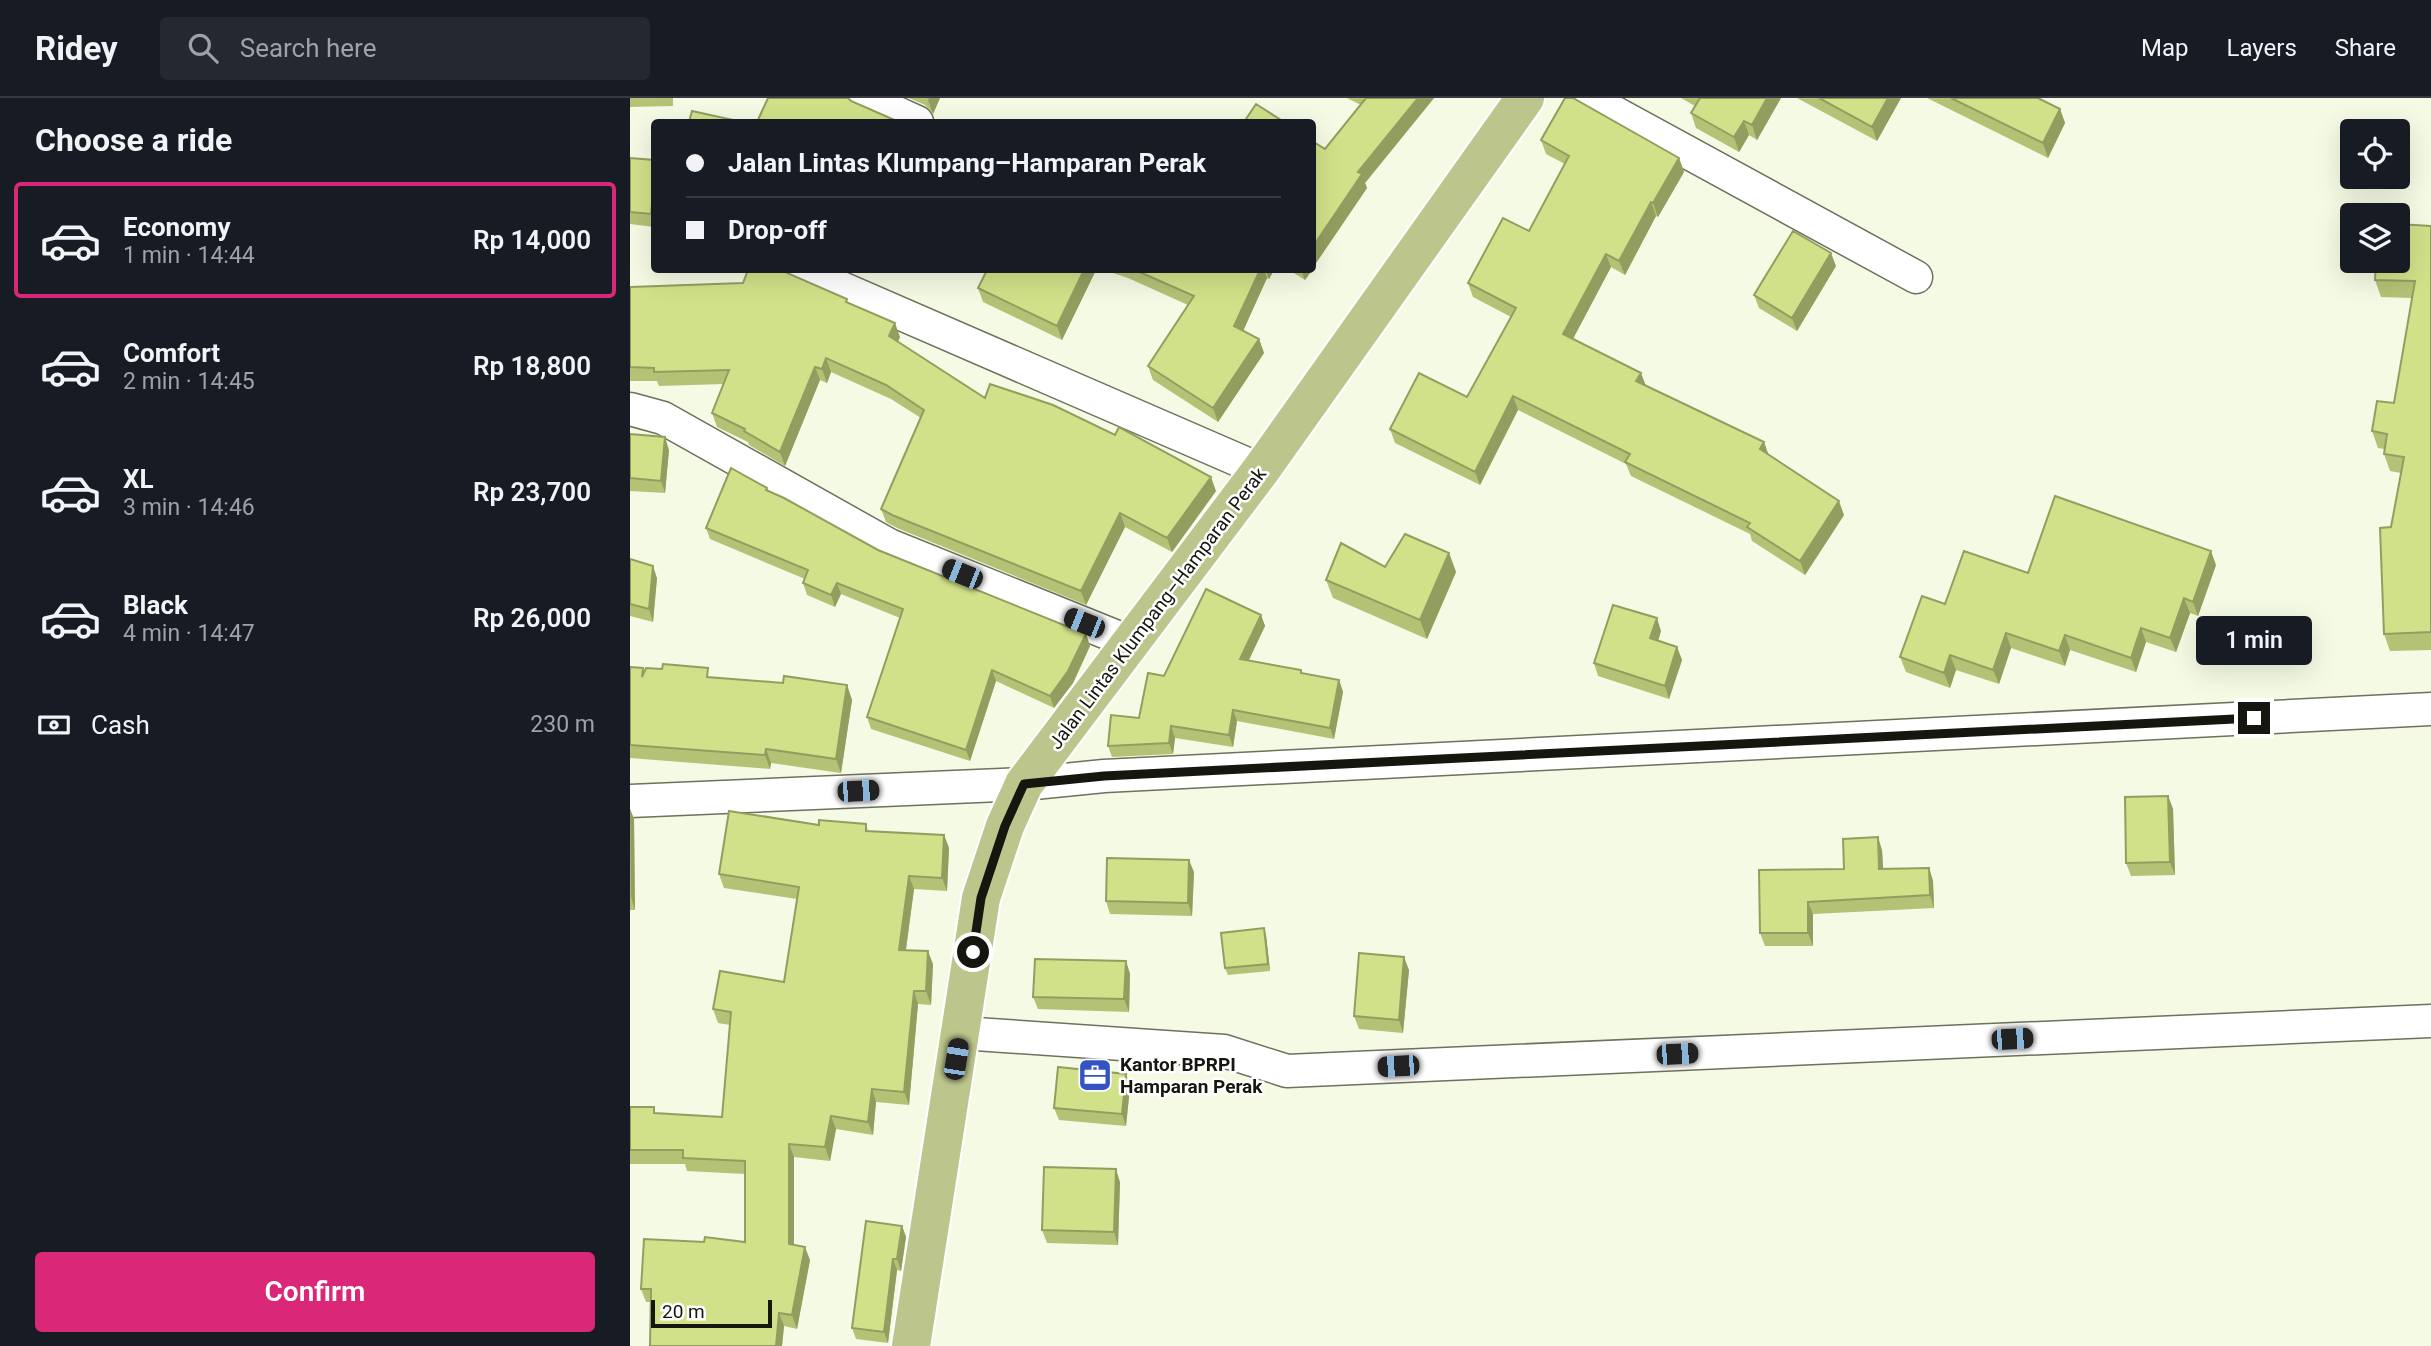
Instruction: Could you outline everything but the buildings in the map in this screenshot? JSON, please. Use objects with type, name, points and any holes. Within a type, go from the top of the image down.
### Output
[{"type":"main road","name":"Jalan Lintas Klumpang–Hamparan Perak","points":[[911,1346],[981,898],[1005,826],[1024,784],[1261,470],[1525,98]]},
{"type":"street","points":[[864,98],[910,119]]},
{"type":"street","points":[[1588,98],[1916,277]]},
{"type":"street","points":[[807,273],[1261,470]]},
{"type":"street","points":[[630,409],[644,411],[676,424],[889,545],[1132,643]]},
{"type":"street","points":[[630,801],[1024,784],[1104,776],[2431,709]]},
{"type":"street","points":[[961,1033],[1224,1051],[1287,1070],[2431,1021]]},
{"type":"place","name":"Kantor BPRPI Hamparan Perak","points":[[1095,1075]]},
{"type":"route","points":[[973,952],[981,898],[1005,826],[1024,784],[1104,776],[2254,718]]}]
